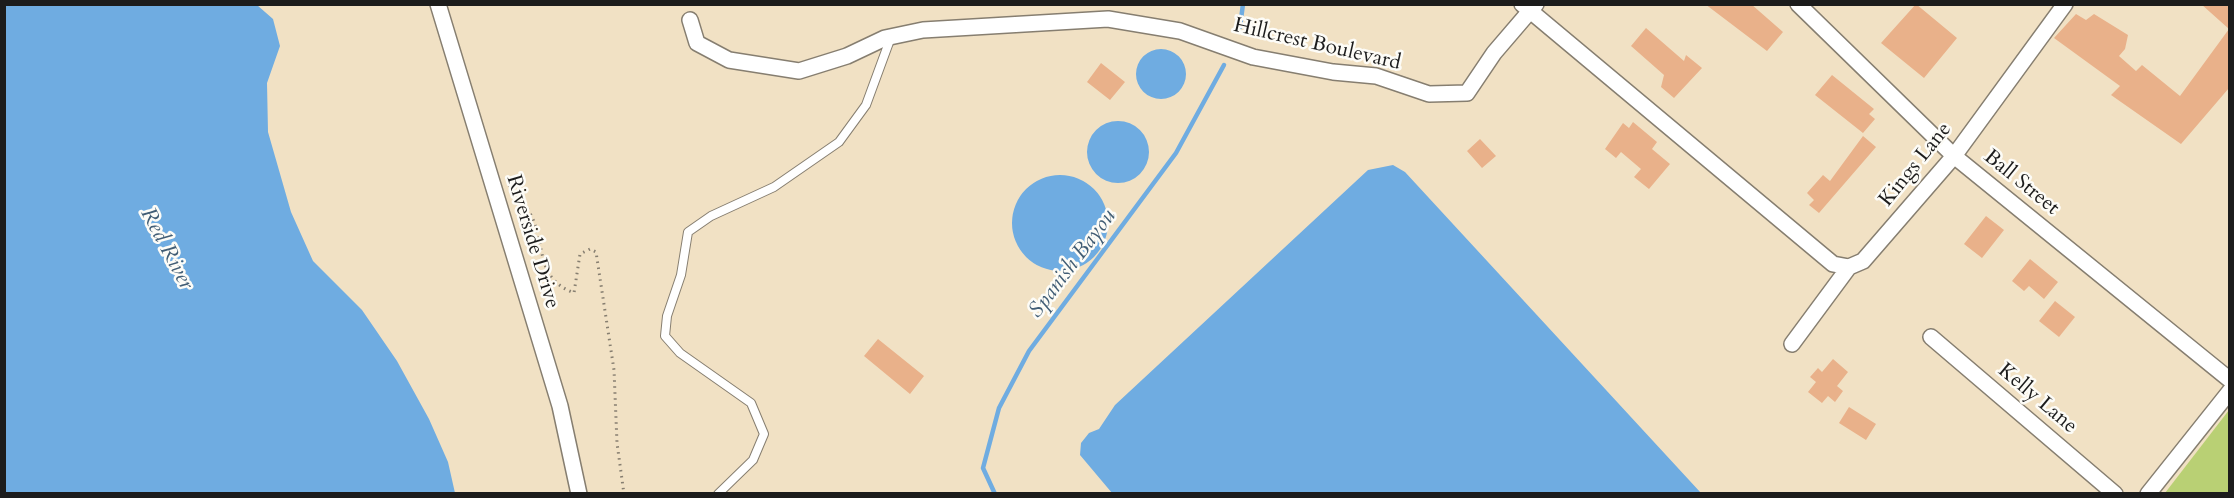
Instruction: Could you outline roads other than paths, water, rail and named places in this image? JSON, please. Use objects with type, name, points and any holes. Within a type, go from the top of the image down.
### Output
[{"type":"street","name":"Riverside Drive","points":[[438,4],[560,406],[579,494]]},
{"type":"street","name":"Ball Street","points":[[1798,4],[1954,156],[2229,380]]},
{"type":"street","name":"Kings Lane","points":[[1792,344],[1849,267],[1863,261],[1954,156],[2065,4]]},
{"type":"street","name":"Hillcrest Boulevard","points":[[690,20],[697,43],[729,60],[799,71],[847,56],[891,37],[923,30],[1108,19],[1180,31],[1253,57],[1333,72],[1376,76],[1429,94],[1467,93],[1494,53],[1530,7],[1833,264],[1849,267]]},
{"type":"street","name":"Kelly Lane","points":[[1931,337],[2115,494]]},
{"type":"street","points":[[2154,492],[2229,391]]},
{"type":"lane","points":[[718,494],[753,460],[764,434],[751,403],[680,353],[665,336],[667,316],[681,275],[688,232],[711,216],[774,187],[839,142],[866,105],[891,37]]},
{"type":"water","name":"Red River","points":[[4,5],[257,5],[273,19],[280,46],[267,83],[268,132],[291,212],[313,261],[362,310],[397,361],[429,419],[448,462],[455,493],[5,493]]},
{"type":"water","points":[[1156,49],[1166,49],[1179,56],[1186,69],[1186,79],[1179,92],[1166,99],[1156,99],[1147,95],[1140,88],[1136,79],[1136,69],[1140,60],[1147,53]]},
{"type":"water","points":[[1118,121],[1130,123],[1140,130],[1147,140],[1149,152],[1147,164],[1140,174],[1130,181],[1118,183],[1106,181],[1096,174],[1089,164],[1087,152],[1089,140],[1096,130],[1106,123]]},
{"type":"water","points":[[1393,165],[1405,172],[1701,493],[1112,493],[1080,455],[1081,443],[1089,433],[1099,429],[1115,405],[1368,170]]},
{"type":"water","points":[[1060,175],[1078,179],[1094,189],[1104,205],[1108,223],[1104,241],[1094,257],[1078,267],[1060,271],[1042,267],[1026,257],[1016,241],[1012,223],[1016,205],[1026,189],[1042,179]]},
{"type":"waterway","name":"Spanish Bayou","points":[[1240,27],[1243,4]]},
{"type":"waterway","name":"Spanish Bayou","points":[[995,494],[983,468],[999,408],[1029,351],[1176,153],[1224,65]]}]
